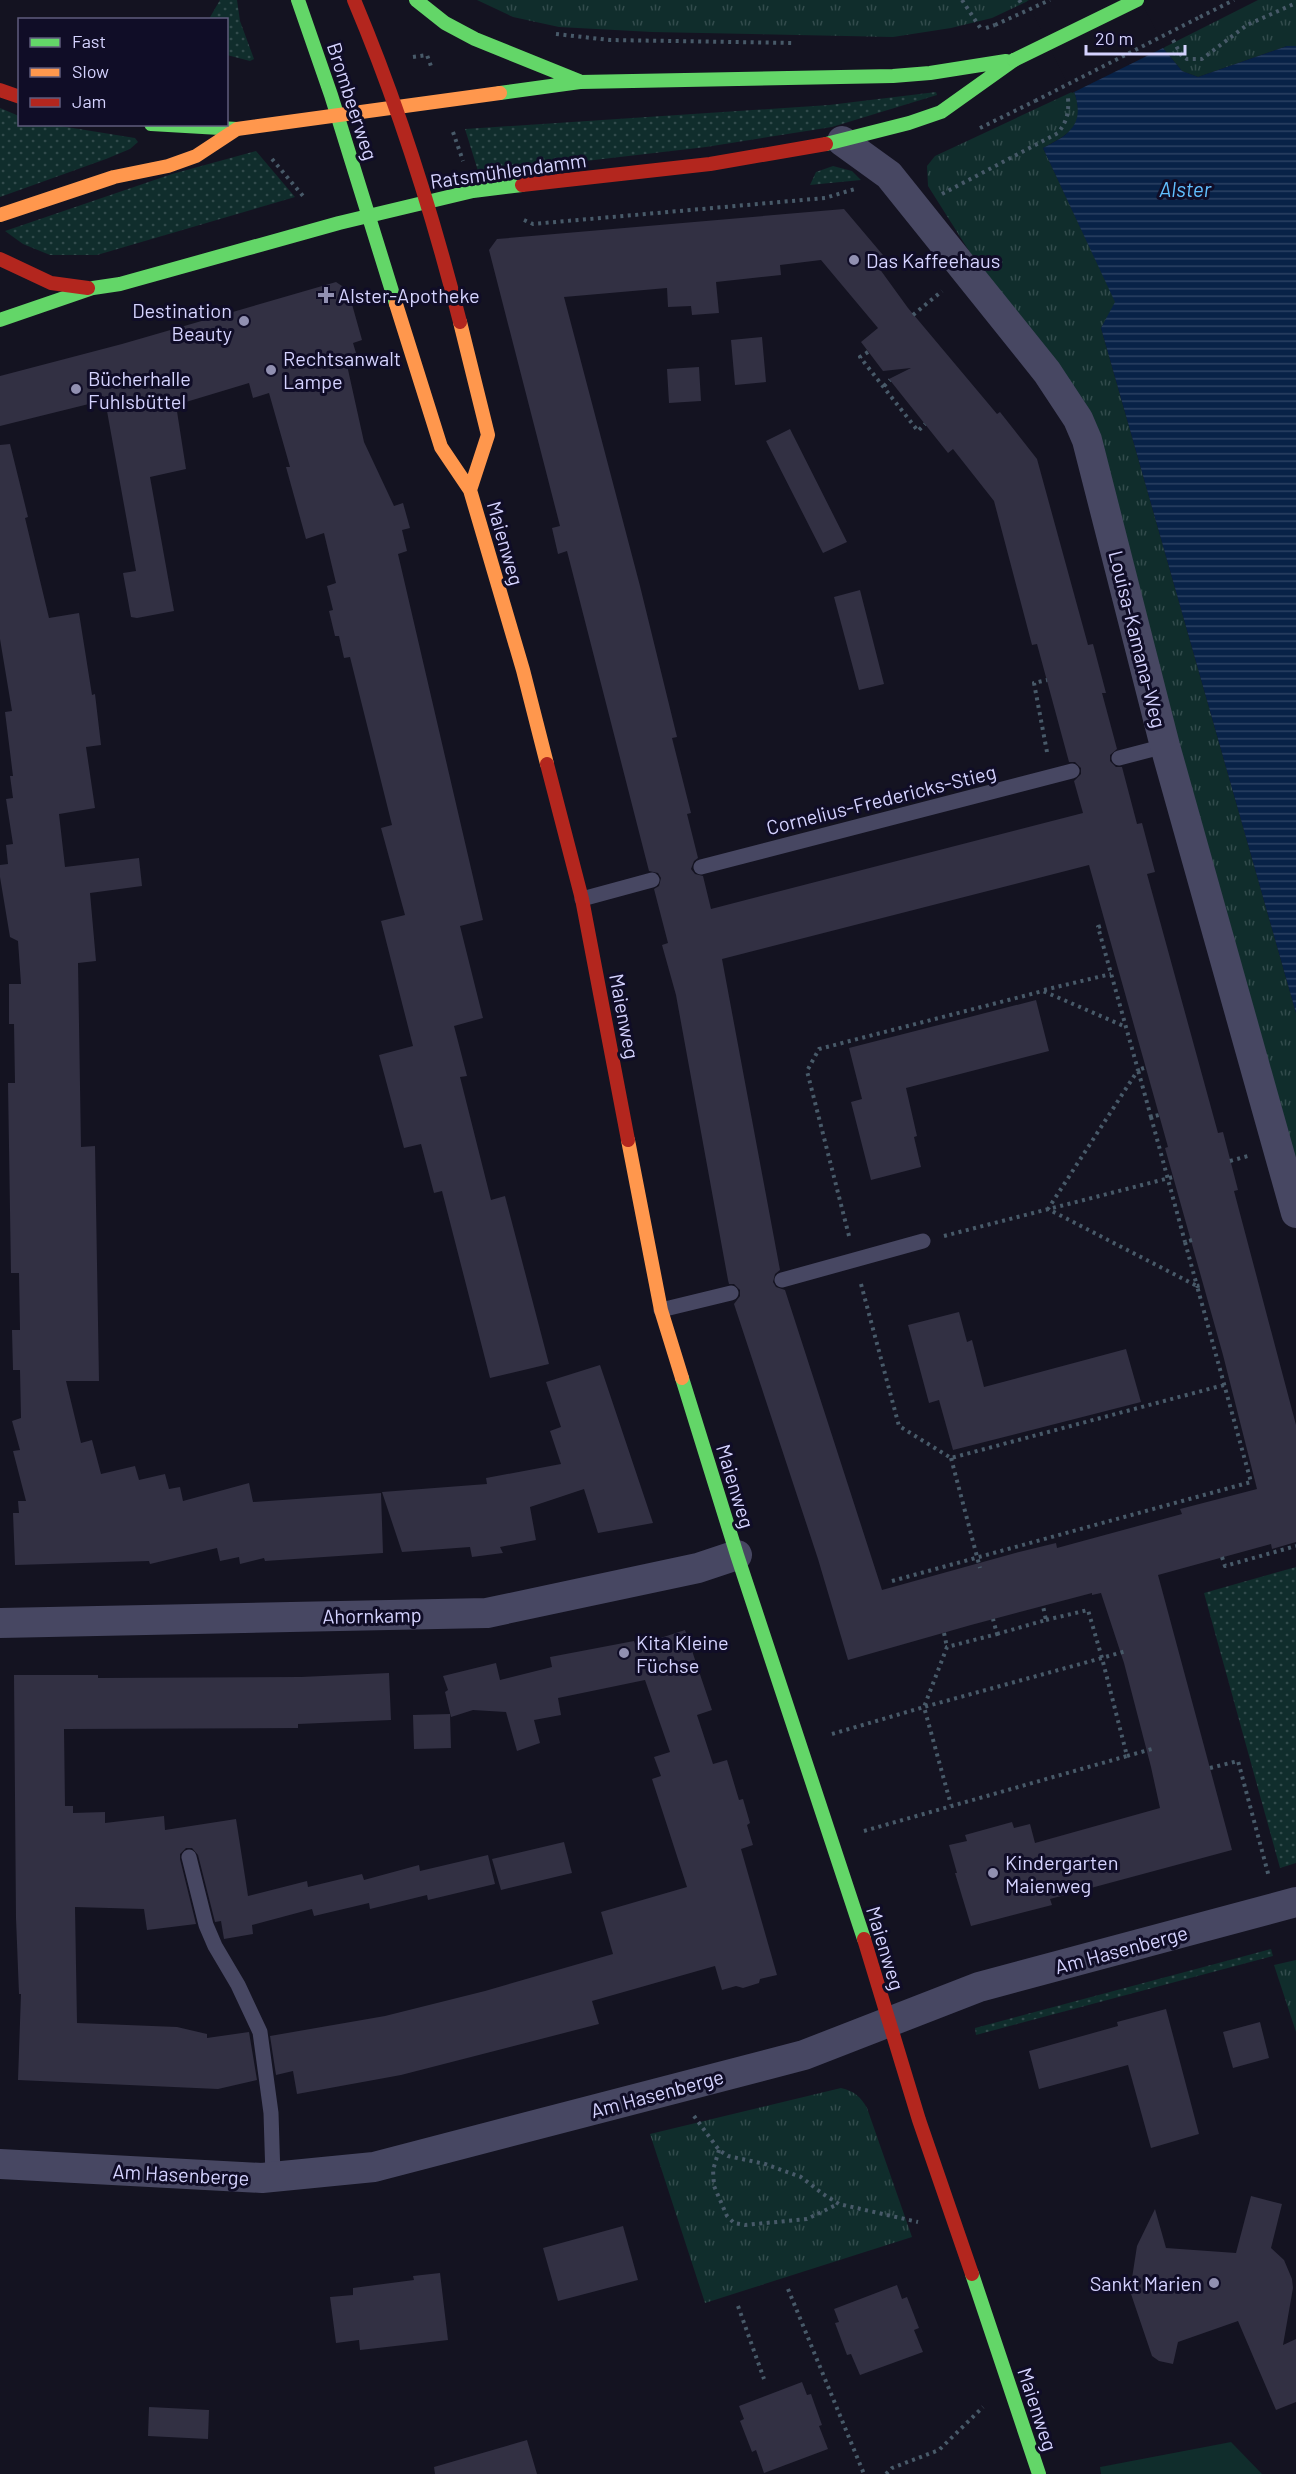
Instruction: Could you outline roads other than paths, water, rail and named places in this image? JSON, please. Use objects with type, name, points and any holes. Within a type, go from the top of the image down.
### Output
[{"type":"street","name":"Brombeerweg","points":[[298,0],[369,215]]},
{"type":"street","name":"Brombeerweg","points":[[354,0],[377,54],[427,201]]},
{"type":"street","points":[[416,0],[445,23],[475,39],[580,82]]},
{"type":"street","name":"Ratsmühlendamm","points":[[0,320],[93,288],[120,284],[369,215],[473,191],[710,164],[842,141],[909,123],[941,112],[1014,60],[1137,0]]},
{"type":"street","name":"Ratsmühlendamm","points":[[0,215],[114,177],[168,166],[196,156],[237,129],[580,82],[882,76],[930,73],[1014,60]]},
{"type":"street","points":[[0,90],[18,96]]},
{"type":"street","points":[[185,126],[237,129]]},
{"type":"street","name":"Louisa-Kamana-Weg","points":[[842,141],[889,176],[1047,372],[1078,419],[1087,440],[1165,746],[1296,1213]]},
{"type":"street","name":"Maienweg","points":[[427,201],[488,435],[470,490]]},
{"type":"street","name":"Maienweg","points":[[369,215],[441,447],[470,490],[523,670],[582,899],[661,1310],[737,1554],[889,2023],[1039,2474]]},
{"type":"street","points":[[0,259],[51,283],[93,288]]},
{"type":"street","name":"Ahornkamp","points":[[0,1623],[487,1613],[698,1568],[737,1554]]},
{"type":"street","name":"Am Hasenberge","points":[[0,2164],[273,2177],[374,2167],[804,2055],[979,1987],[1287,1904]]},
{"type":"lane","points":[[1119,758],[1165,746]]},
{"type":"lane","name":"Cornelius-Fredericks-Stieg","points":[[701,867],[1072,771]]},
{"type":"lane","points":[[582,899],[652,880]]},
{"type":"lane","points":[[782,1280],[923,1241]]},
{"type":"lane","points":[[661,1310],[731,1293]]},
{"type":"lane","points":[[189,1857],[206,1925],[260,2032],[271,2113],[273,2177]]},
{"type":"water","name":"Alster","points":[[1137,0],[1163,48],[1182,71],[1198,77],[1287,46],[1296,46],[1296,1013],[1101,328],[1115,302],[1043,148],[1061,138],[1073,127],[1078,112],[1074,91]]},
{"type":"place","name":"Das Kaffeehaus","points":[[854,260]]},
{"type":"place","name":"Alster-Apotheke","points":[[326,295]]},
{"type":"place","name":"Destination Beauty","points":[[244,321]]},
{"type":"place","name":"Rechtsanwalt Lampe","points":[[271,370]]},
{"type":"place","name":"Bücherhalle Fuhlsbüttel","points":[[76,389]]},
{"type":"place","name":"Kita Kleine Füchse","points":[[624,1653]]},
{"type":"place","name":"Kindergarten Maienweg","points":[[993,1873]]},
{"type":"place","name":"Sankt Marien","points":[[1214,2283]]}]
